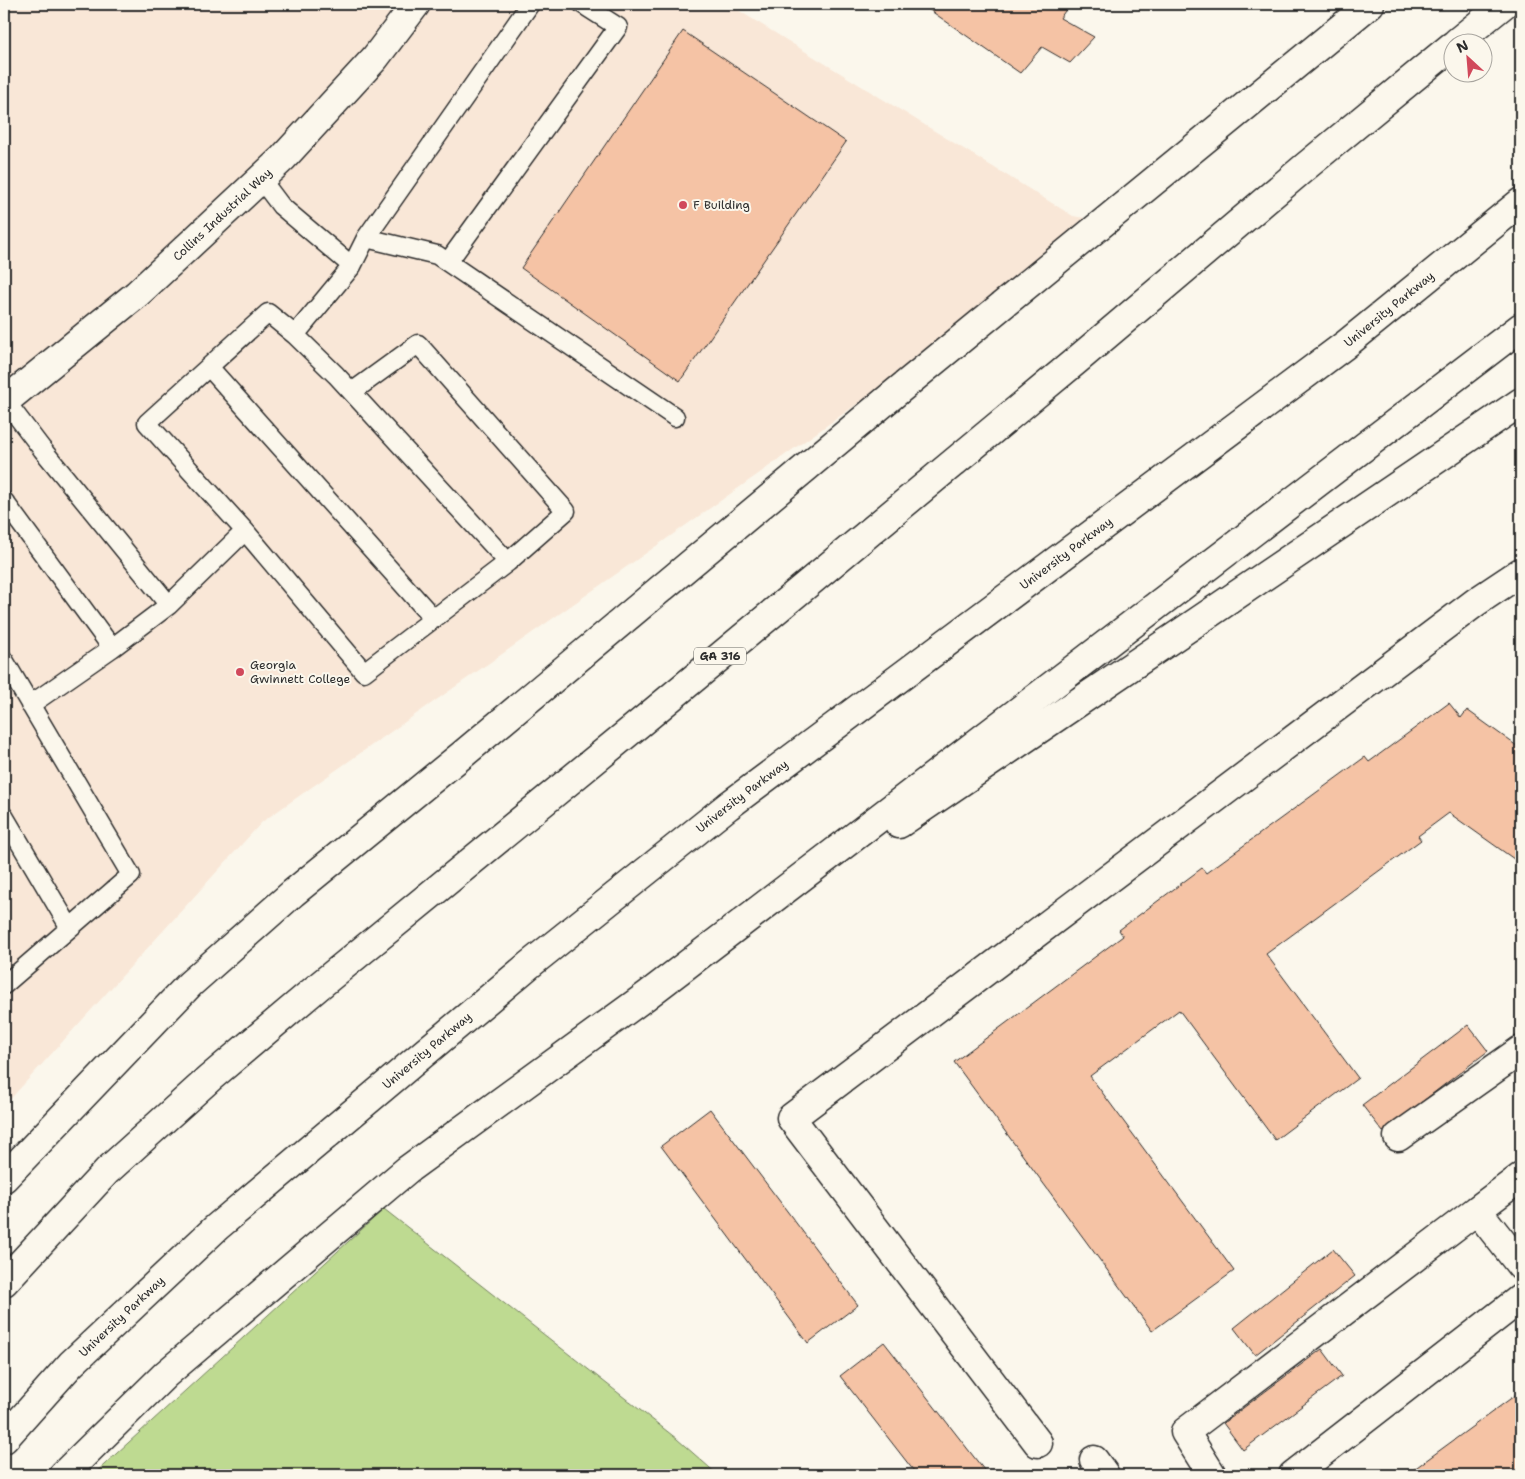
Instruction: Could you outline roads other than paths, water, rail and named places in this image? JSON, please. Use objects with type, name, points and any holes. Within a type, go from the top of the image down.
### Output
[{"type":"main road","name":"Collins Industrial Way","points":[[4,401],[137,294],[283,158],[375,58],[416,4]]},
{"type":"main road","points":[[4,1178],[190,984],[293,893],[462,755],[902,388],[1370,4]]},
{"type":"main road","points":[[1469,32],[1504,4]]},
{"type":"main road","name":"GA 316","points":[[4,1282],[107,1171],[210,1078],[1016,411],[1305,167],[1442,54]]},
{"type":"main road","name":"University Parkway","points":[[4,1439],[71,1364],[217,1227],[529,965],[728,806],[1345,345],[1521,202]]},
{"type":"main road","points":[[63,1475],[166,1374],[407,1170],[646,996],[1521,327]]},
{"type":"main road","points":[[646,996],[1521,402]]},
{"type":"main road","points":[[1038,1443],[791,1118],[1476,602],[1521,572]]},
{"type":"main road","points":[[1398,1137],[1521,1050]]},
{"type":"main road","points":[[1212,1475],[1185,1432],[1521,1177]]},
{"type":"main road","points":[[1477,1210],[1521,1266]]},
{"type":"main road","points":[[1293,1475],[1521,1298]]},
{"type":"lane","points":[[295,334],[352,266],[366,238],[530,4]]},
{"type":"lane","points":[[448,262],[618,27],[582,4]]},
{"type":"lane","points":[[260,178],[281,206],[352,266]]},
{"type":"lane","points":[[366,238],[437,255],[675,417]]},
{"type":"lane","points":[[352,392],[418,344],[566,512],[508,562],[364,672],[245,531],[147,423],[268,313],[295,334],[352,392],[508,562]]},
{"type":"lane","points":[[209,367],[434,619]]},
{"type":"lane","points":[[4,401],[170,605]]},
{"type":"lane","points":[[4,501],[112,648]]},
{"type":"lane","points":[[30,705],[170,605],[245,531]]},
{"type":"lane","points":[[4,660],[131,875],[5,982]]},
{"type":"lane","points":[[4,816],[70,928]]},
{"type":"place","name":"F Building","points":[[683,205]]},
{"type":"place","name":"Georgia Gwinnett College","points":[[240,672]]}]
